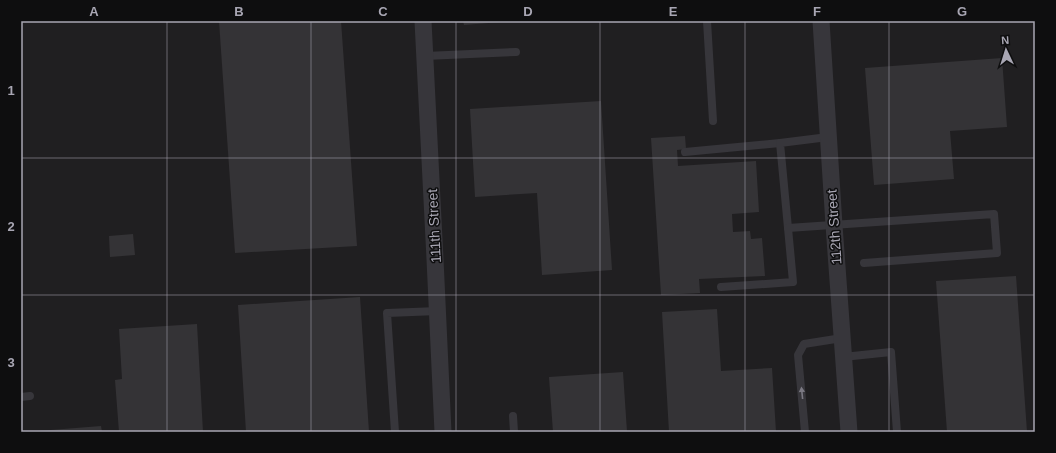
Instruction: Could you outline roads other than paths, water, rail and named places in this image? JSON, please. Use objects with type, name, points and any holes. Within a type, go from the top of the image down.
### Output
[{"type":"street","name":"111th Street","points":[[423,21],[443,432]]},
{"type":"street","name":"112th Street","points":[[821,21],[849,432]]},
{"type":"lane","points":[[707,21],[713,121]]},
{"type":"lane","points":[[425,56],[516,52]]},
{"type":"lane","points":[[685,152],[828,137]]},
{"type":"lane","points":[[721,287],[793,282],[780,143]]},
{"type":"lane","points":[[788,228],[994,214],[997,253],[864,262]]},
{"type":"lane","points":[[395,432],[387,313],[438,312]]},
{"type":"lane","points":[[805,432],[798,355],[804,344],[842,338]]},
{"type":"lane","points":[[843,357],[891,352],[897,432]]},
{"type":"lane","points":[[21,397],[30,396]]},
{"type":"lane","points":[[513,416],[514,432]]}]
